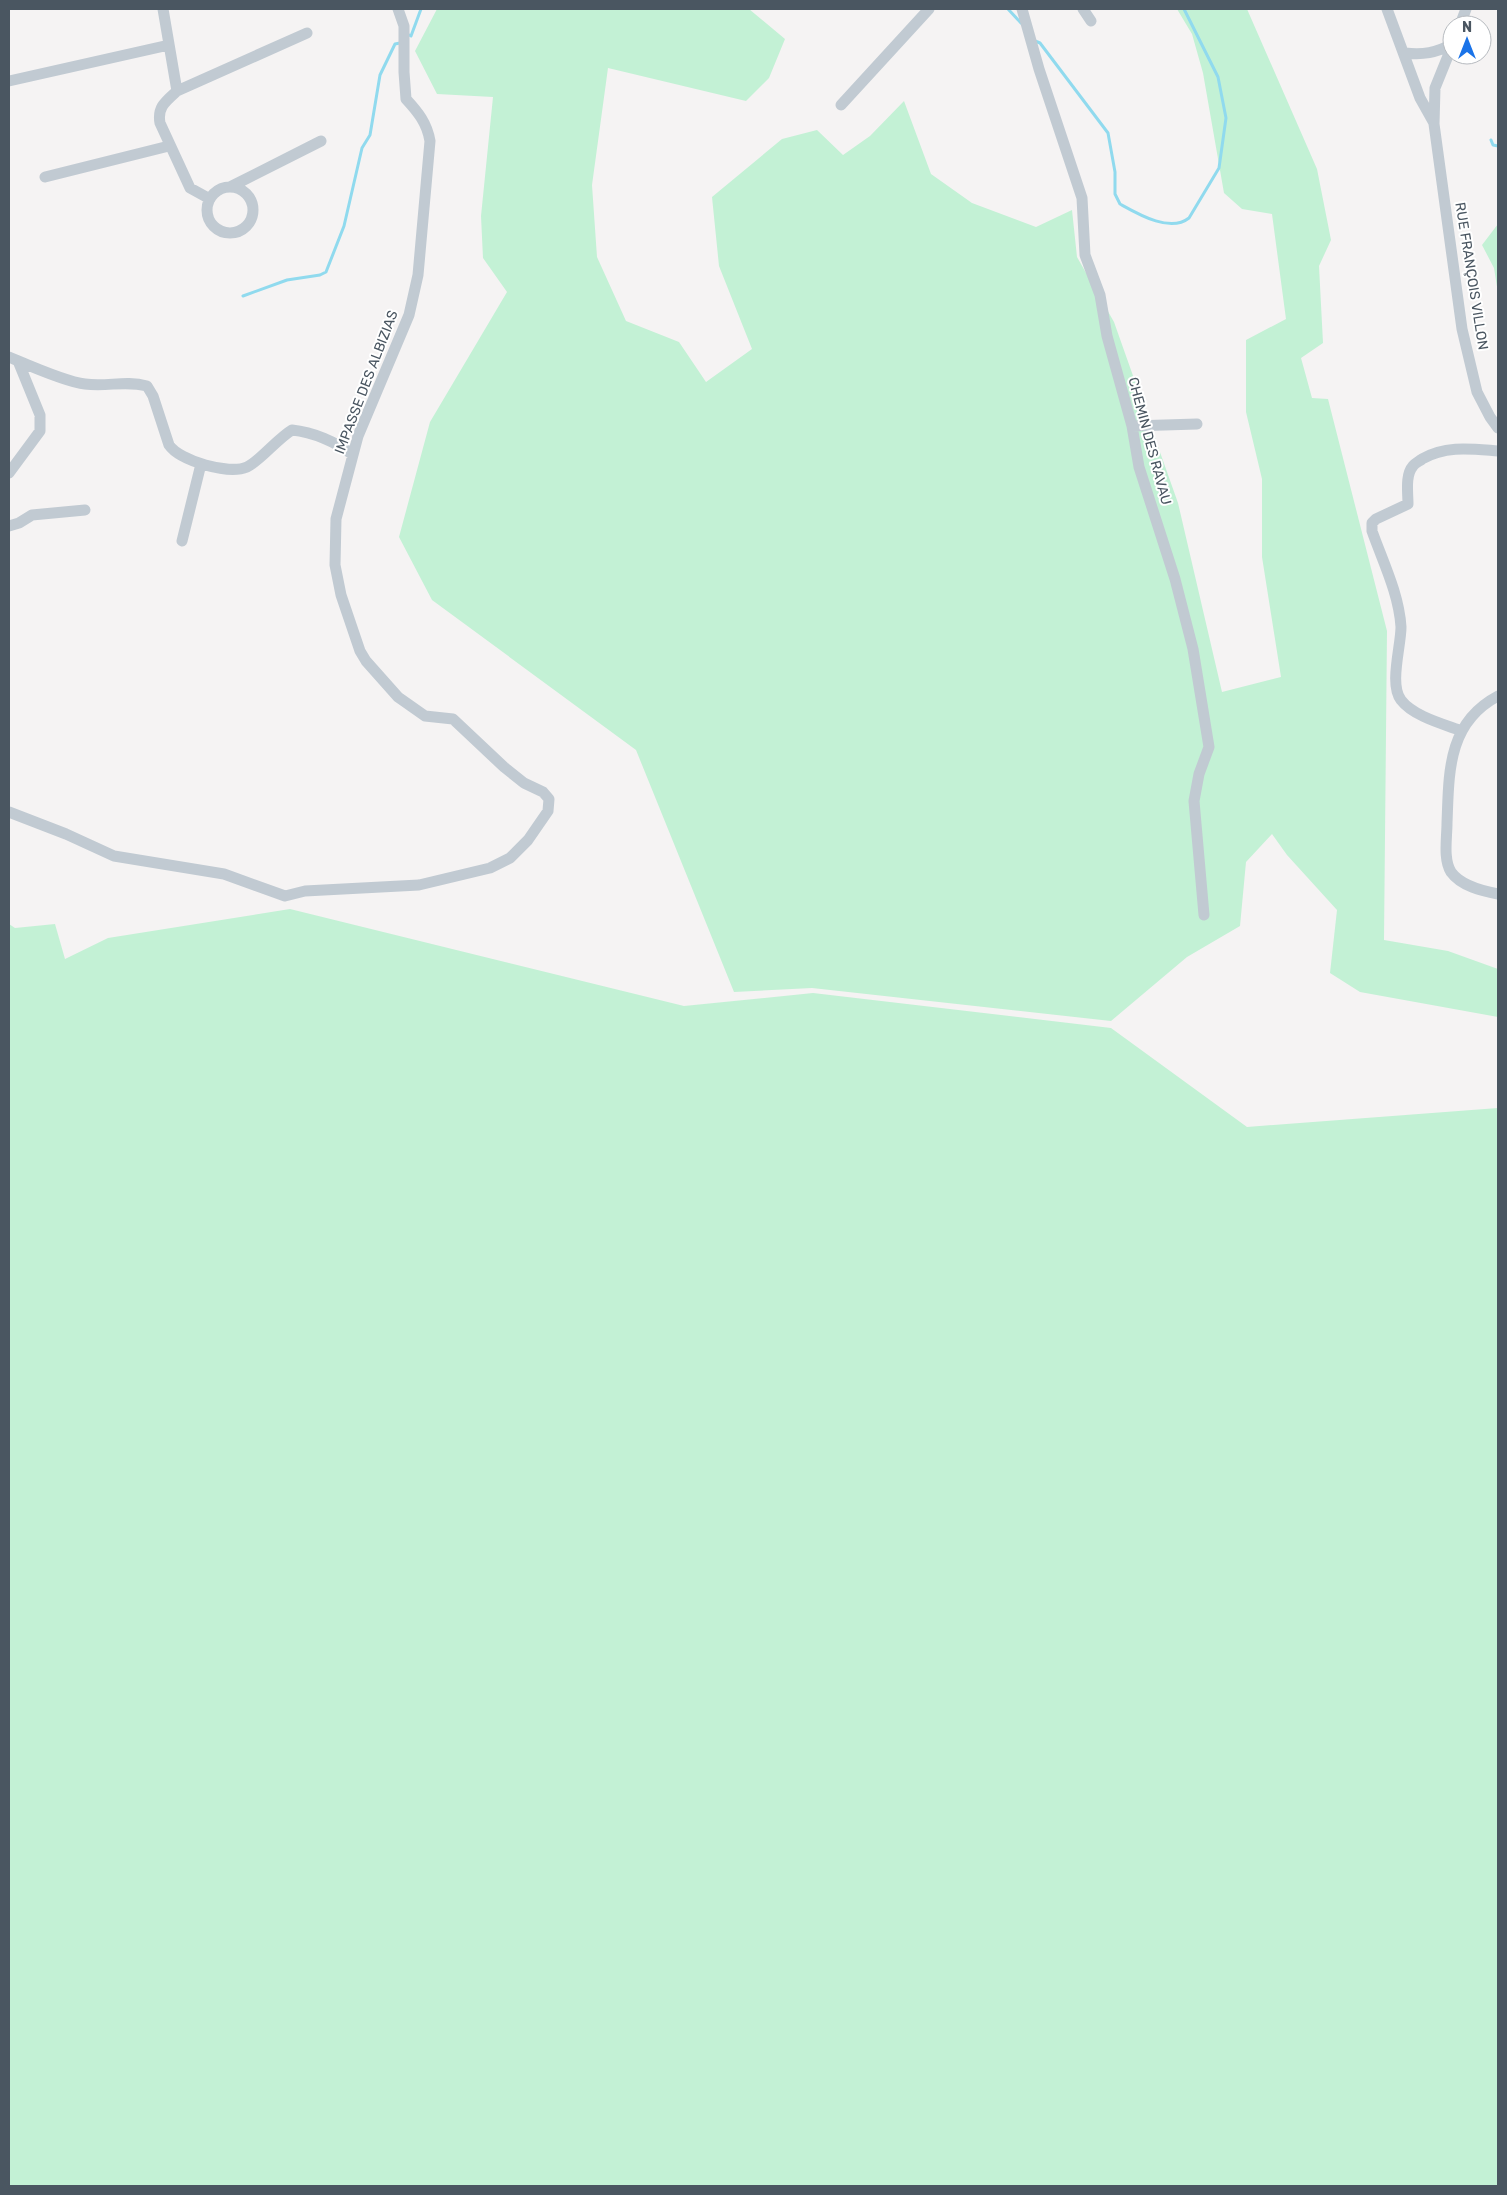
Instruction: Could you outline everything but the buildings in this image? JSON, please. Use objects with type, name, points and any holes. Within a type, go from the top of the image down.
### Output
[{"type":"street","points":[[163,9],[177,91]]},
{"type":"street","name":"IMPASSE DES ALBIZIAS","points":[[9,812],[66,834],[114,856],[224,874],[285,896],[304,892],[419,885],[490,868],[510,858],[528,840],[548,811],[549,798],[543,792],[524,783],[453,719],[425,716],[398,697],[366,662],[341,594],[335,565],[336,519],[358,436],[409,315],[418,275],[430,141],[428,129],[419,113],[406,99],[404,26],[398,9]]},
{"type":"street","points":[[842,105],[929,9]]},
{"type":"street","name":"CHEMIN DES RAVAU","points":[[1022,9],[1039,70],[1082,198],[1085,255],[1100,294],[1107,336],[1132,426],[1139,467],[1174,578],[1193,649],[1208,747],[1199,774],[1194,801],[1204,915]]},
{"type":"street","points":[[1083,9],[1091,21]]},
{"type":"street","name":"RUE FRANÇOIS VILLON","points":[[1387,9],[1405,53],[1420,98],[1434,124]]},
{"type":"street","points":[[210,199],[190,188],[169,146],[158,114],[162,105],[177,91],[307,33]]},
{"type":"street","points":[[12,80],[168,45]]},
{"type":"street","points":[[1405,53],[1421,55],[1442,49]]},
{"type":"street","name":"RUE FRANÇOIS VILLON","points":[[1444,65],[1435,88],[1434,124],[1462,330],[1477,392],[1498,428]]},
{"type":"street","points":[[230,187],[246,193],[253,208],[252,216],[242,230],[225,232],[211,223],[208,216],[207,207],[215,193],[321,141]]},
{"type":"street","points":[[44,176],[169,146]]},
{"type":"street","points":[[13,359],[83,384],[103,386],[132,382],[146,386],[153,396],[173,451],[184,458],[201,464],[233,469],[247,467],[292,430],[301,431],[340,445],[353,455]]},
{"type":"street","points":[[9,472],[40,431],[40,415],[13,359]]},
{"type":"street","points":[[1132,426],[1197,424]]},
{"type":"street","points":[[1462,731],[1422,716],[1400,699],[1396,684],[1401,629],[1399,607],[1372,531],[1372,523],[1408,504],[1409,475],[1413,465],[1431,455],[1449,450],[1475,449],[1498,451]]},
{"type":"street","points":[[182,541],[201,464]]},
{"type":"street","points":[[9,526],[19,523],[32,515],[85,510]]},
{"type":"street","points":[[1498,696],[1475,713],[1462,731],[1453,749],[1449,773],[1446,854],[1450,870],[1458,880],[1473,887],[1498,894]]},
{"type":"green space","points":[[437,9],[749,9],[785,39],[769,78],[746,101],[608,68],[592,185],[597,257],[626,321],[679,342],[706,382],[752,349],[719,266],[712,197],[782,139],[817,130],[843,155],[870,136],[904,101],[931,174],[972,203],[1036,227],[1072,210],[1077,257],[1114,322],[1178,503],[1222,692],[1281,677],[1262,557],[1262,479],[1246,412],[1246,340],[1286,319],[1272,214],[1242,209],[1224,193],[1203,73],[1192,34],[1177,9],[1247,9],[1317,169],[1331,240],[1319,266],[1323,343],[1301,358],[1312,398],[1328,399],[1387,631],[1384,940],[1448,951],[1498,969],[1498,1017],[1360,992],[1330,973],[1337,910],[1287,855],[1272,834],[1246,862],[1240,926],[1187,957],[1111,1021],[812,988],[734,992],[636,750],[432,600],[399,537],[430,422],[507,292],[483,258],[481,216],[493,97],[437,94],[415,51]]},
{"type":"green space","points":[[1498,224],[1498,293],[1494,268],[1482,245]]},
{"type":"green space","points":[[290,909],[684,1006],[813,993],[1111,1028],[1247,1127],[1498,1108],[1498,2186],[9,2186],[9,924],[15,928],[55,924],[65,959],[108,938]]},
{"type":"waterway","points":[[407,34],[411,36],[421,9]]},
{"type":"waterway","points":[[1008,9],[1021,23]]},
{"type":"waterway","points":[[1035,41],[1040,43],[1108,133],[1115,172],[1115,194],[1120,204],[1145,217],[1173,224],[1189,218],[1219,168],[1226,118],[1218,77],[1184,9]]},
{"type":"waterway","points":[[243,296],[287,280],[320,275],[326,272],[344,226],[362,148],[370,135],[380,75],[395,44],[400,43]]},
{"type":"waterway","points":[[1491,140],[1493,145],[1498,146]]}]
